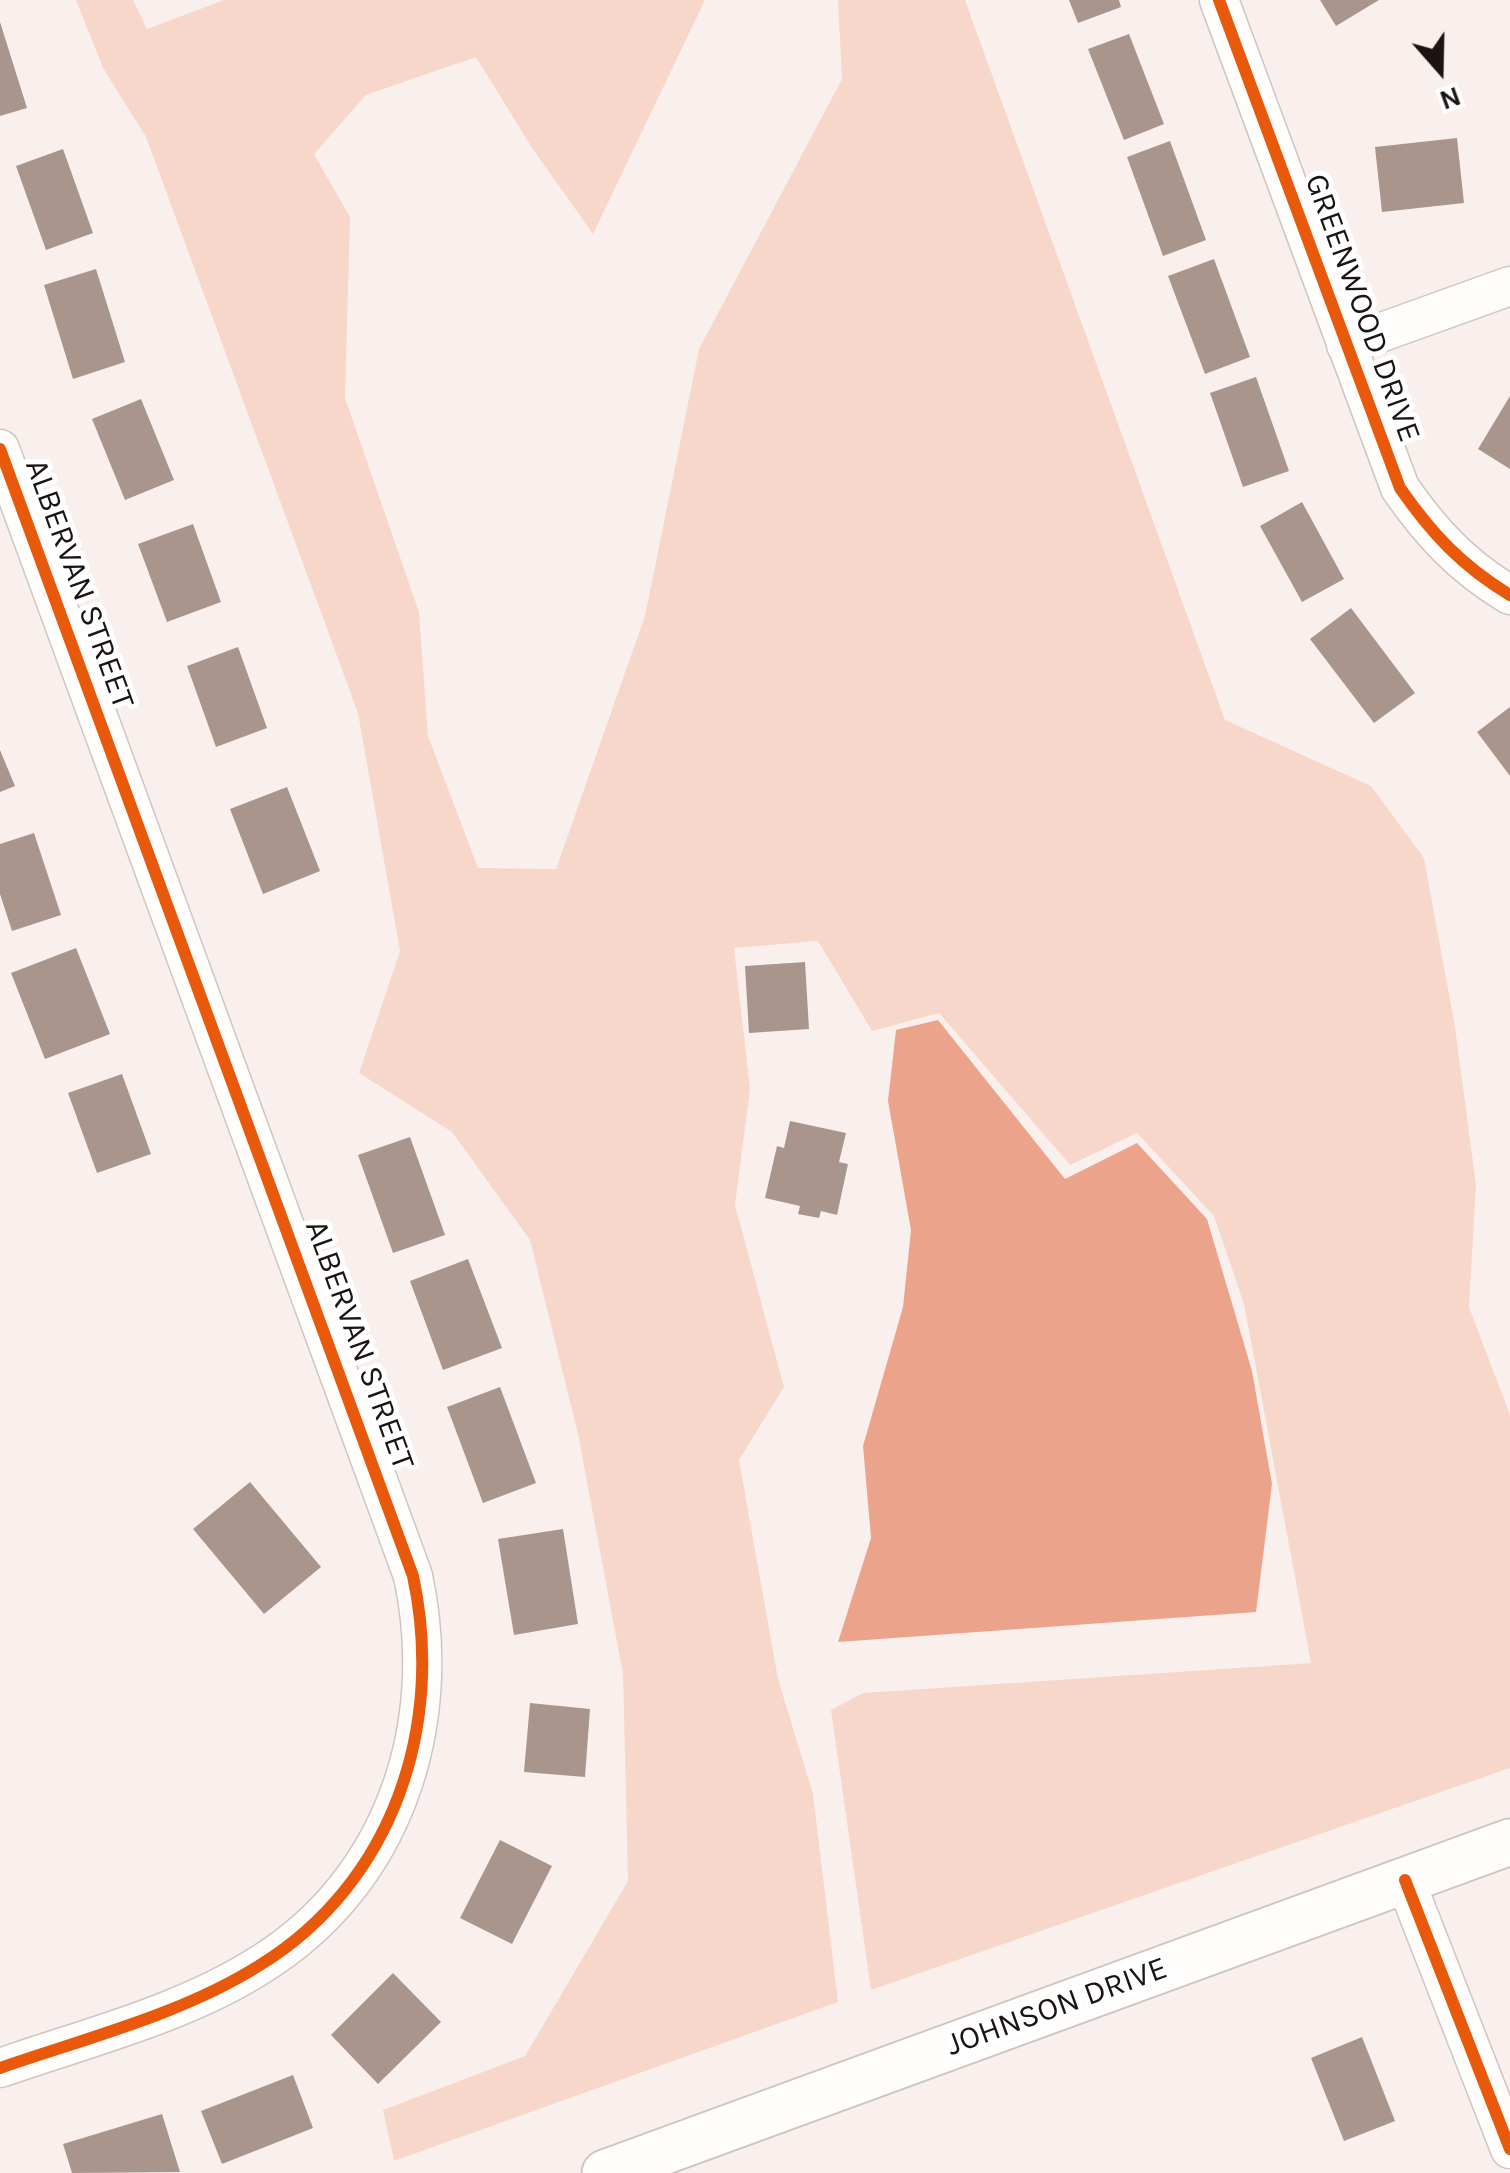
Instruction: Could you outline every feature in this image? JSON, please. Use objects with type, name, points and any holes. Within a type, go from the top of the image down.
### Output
[{"type":"main road","name":"JOHNSON DRIVE","points":[[605,2173],[1510,1842]]},
{"type":"street","name":"GREENWOOD DRIVE","points":[[1219,0],[1400,488],[1436,540],[1478,576],[1510,594]]},
{"type":"street","points":[[1346,345],[1510,286]]},
{"type":"street","name":"ALBERVAN STREET","points":[[0,449],[413,1576],[425,1644],[422,1713],[409,1772],[387,1827],[351,1884],[310,1927],[262,1965],[205,1995],[0,2068]]},
{"type":"street","points":[[1404,1880],[1510,2150]]},
{"type":"shaded area","points":[[76,0],[133,0],[147,29],[224,0],[705,0],[593,234],[532,148],[476,57],[366,95],[314,154],[350,217],[345,398],[419,612],[428,736],[478,868],[556,869],[645,616],[699,349],[842,79],[838,0],[965,0],[1225,720],[1371,786],[1424,858],[1455,1027],[1476,1185],[1469,1307],[1510,1415],[1510,1768],[871,1990],[831,1710],[863,1693],[1311,1663],[1244,1304],[1214,1216],[1137,1133],[1070,1165],[939,1013],[872,1031],[818,941],[734,948],[750,1089],[735,1205],[784,1387],[739,1460],[778,1679],[813,1794],[838,2002],[394,2161],[383,2110],[525,2056],[628,1881],[623,1674],[578,1434],[530,1240],[452,1132],[359,1073],[400,951],[358,713],[146,137],[103,68]]},
{"type":"shaded area","points":[[938,1020],[1065,1179],[1137,1143],[1207,1219],[1252,1371],[1272,1484],[1256,1612],[838,1642],[871,1538],[863,1446],[903,1307],[911,1230],[888,1101],[896,1030]]},
{"type":"building","points":[[1069,0],[1119,0],[1121,7],[1078,23]]},
{"type":"building","points":[[1320,0],[1379,0],[1336,26]]},
{"type":"building","points":[[0,22],[27,108],[0,116]]},
{"type":"building","points":[[1129,34],[1164,124],[1124,140],[1088,49]]},
{"type":"building","points":[[1457,138],[1464,203],[1382,212],[1375,147]]},
{"type":"building","points":[[1170,141],[1206,240],[1163,256],[1127,157]]},
{"type":"building","points":[[63,149],[93,233],[46,250],[16,166]]},
{"type":"building","points":[[1214,259],[1250,357],[1205,374],[1168,276]]},
{"type":"building","points":[[96,269],[125,362],[73,379],[44,285]]},
{"type":"building","points":[[1256,377],[1289,471],[1243,487],[1210,393]]},
{"type":"building","points":[[1510,396],[1510,469],[1478,449]]},
{"type":"building","points":[[141,399],[174,480],[125,500],[92,419]]},
{"type":"building","points":[[1302,502],[1344,579],[1302,602],[1260,526]]},
{"type":"building","points":[[193,524],[221,602],[167,622],[138,544]]},
{"type":"building","points":[[1351,608],[1415,693],[1374,723],[1310,639]]},
{"type":"building","points":[[238,647],[267,728],[216,747],[187,666]]},
{"type":"building","points":[[1510,707],[1510,776],[1477,732]]},
{"type":"building","points":[[0,750],[15,786],[0,792]]},
{"type":"building","points":[[287,787],[320,871],[263,894],[230,809]]},
{"type":"building","points":[[34,833],[61,915],[12,931],[0,894],[0,844]]},
{"type":"building","points":[[76,948],[110,1034],[45,1059],[11,973]]},
{"type":"building","points":[[805,962],[809,1029],[749,1033],[745,966]]},
{"type":"building","points":[[122,1074],[151,1154],[97,1173],[68,1093]]},
{"type":"building","points":[[790,1121],[846,1133],[839,1162],[848,1164],[837,1215],[821,1211],[819,1218],[798,1214],[800,1206],[765,1198],[777,1146],[784,1148]]},
{"type":"building","points":[[410,1137],[445,1235],[393,1253],[358,1155]]},
{"type":"building","points":[[468,1259],[502,1348],[443,1370],[410,1281]]},
{"type":"building","points":[[500,1387],[536,1483],[483,1503],[447,1407]]},
{"type":"building","points":[[250,1482],[321,1567],[264,1614],[193,1529]]},
{"type":"building","points":[[563,1529],[578,1624],[514,1635],[498,1539]]},
{"type":"building","points":[[530,1703],[590,1709],[585,1777],[524,1772]]},
{"type":"building","points":[[500,1840],[552,1866],[512,1944],[460,1918]]},
{"type":"building","points":[[393,1973],[441,2022],[378,2084],[331,2035]]},
{"type":"building","points":[[1362,2037],[1395,2121],[1344,2141],[1311,2058]]},
{"type":"building","points":[[293,2075],[313,2128],[222,2164],[201,2111]]},
{"type":"building","points":[[162,2114],[180,2172],[72,2173],[63,2144]]},
{"type":"cycle path","points":[[1219,0],[1400,488],[1449,548],[1510,595]]},
{"type":"cycle path","points":[[0,449],[413,1576],[421,1632],[421,1688],[414,1743],[399,1795],[376,1845],[345,1890],[306,1931],[260,1965],[199,1998],[0,2068]]},
{"type":"cycle path","points":[[1405,1880],[1510,2149]]}]
